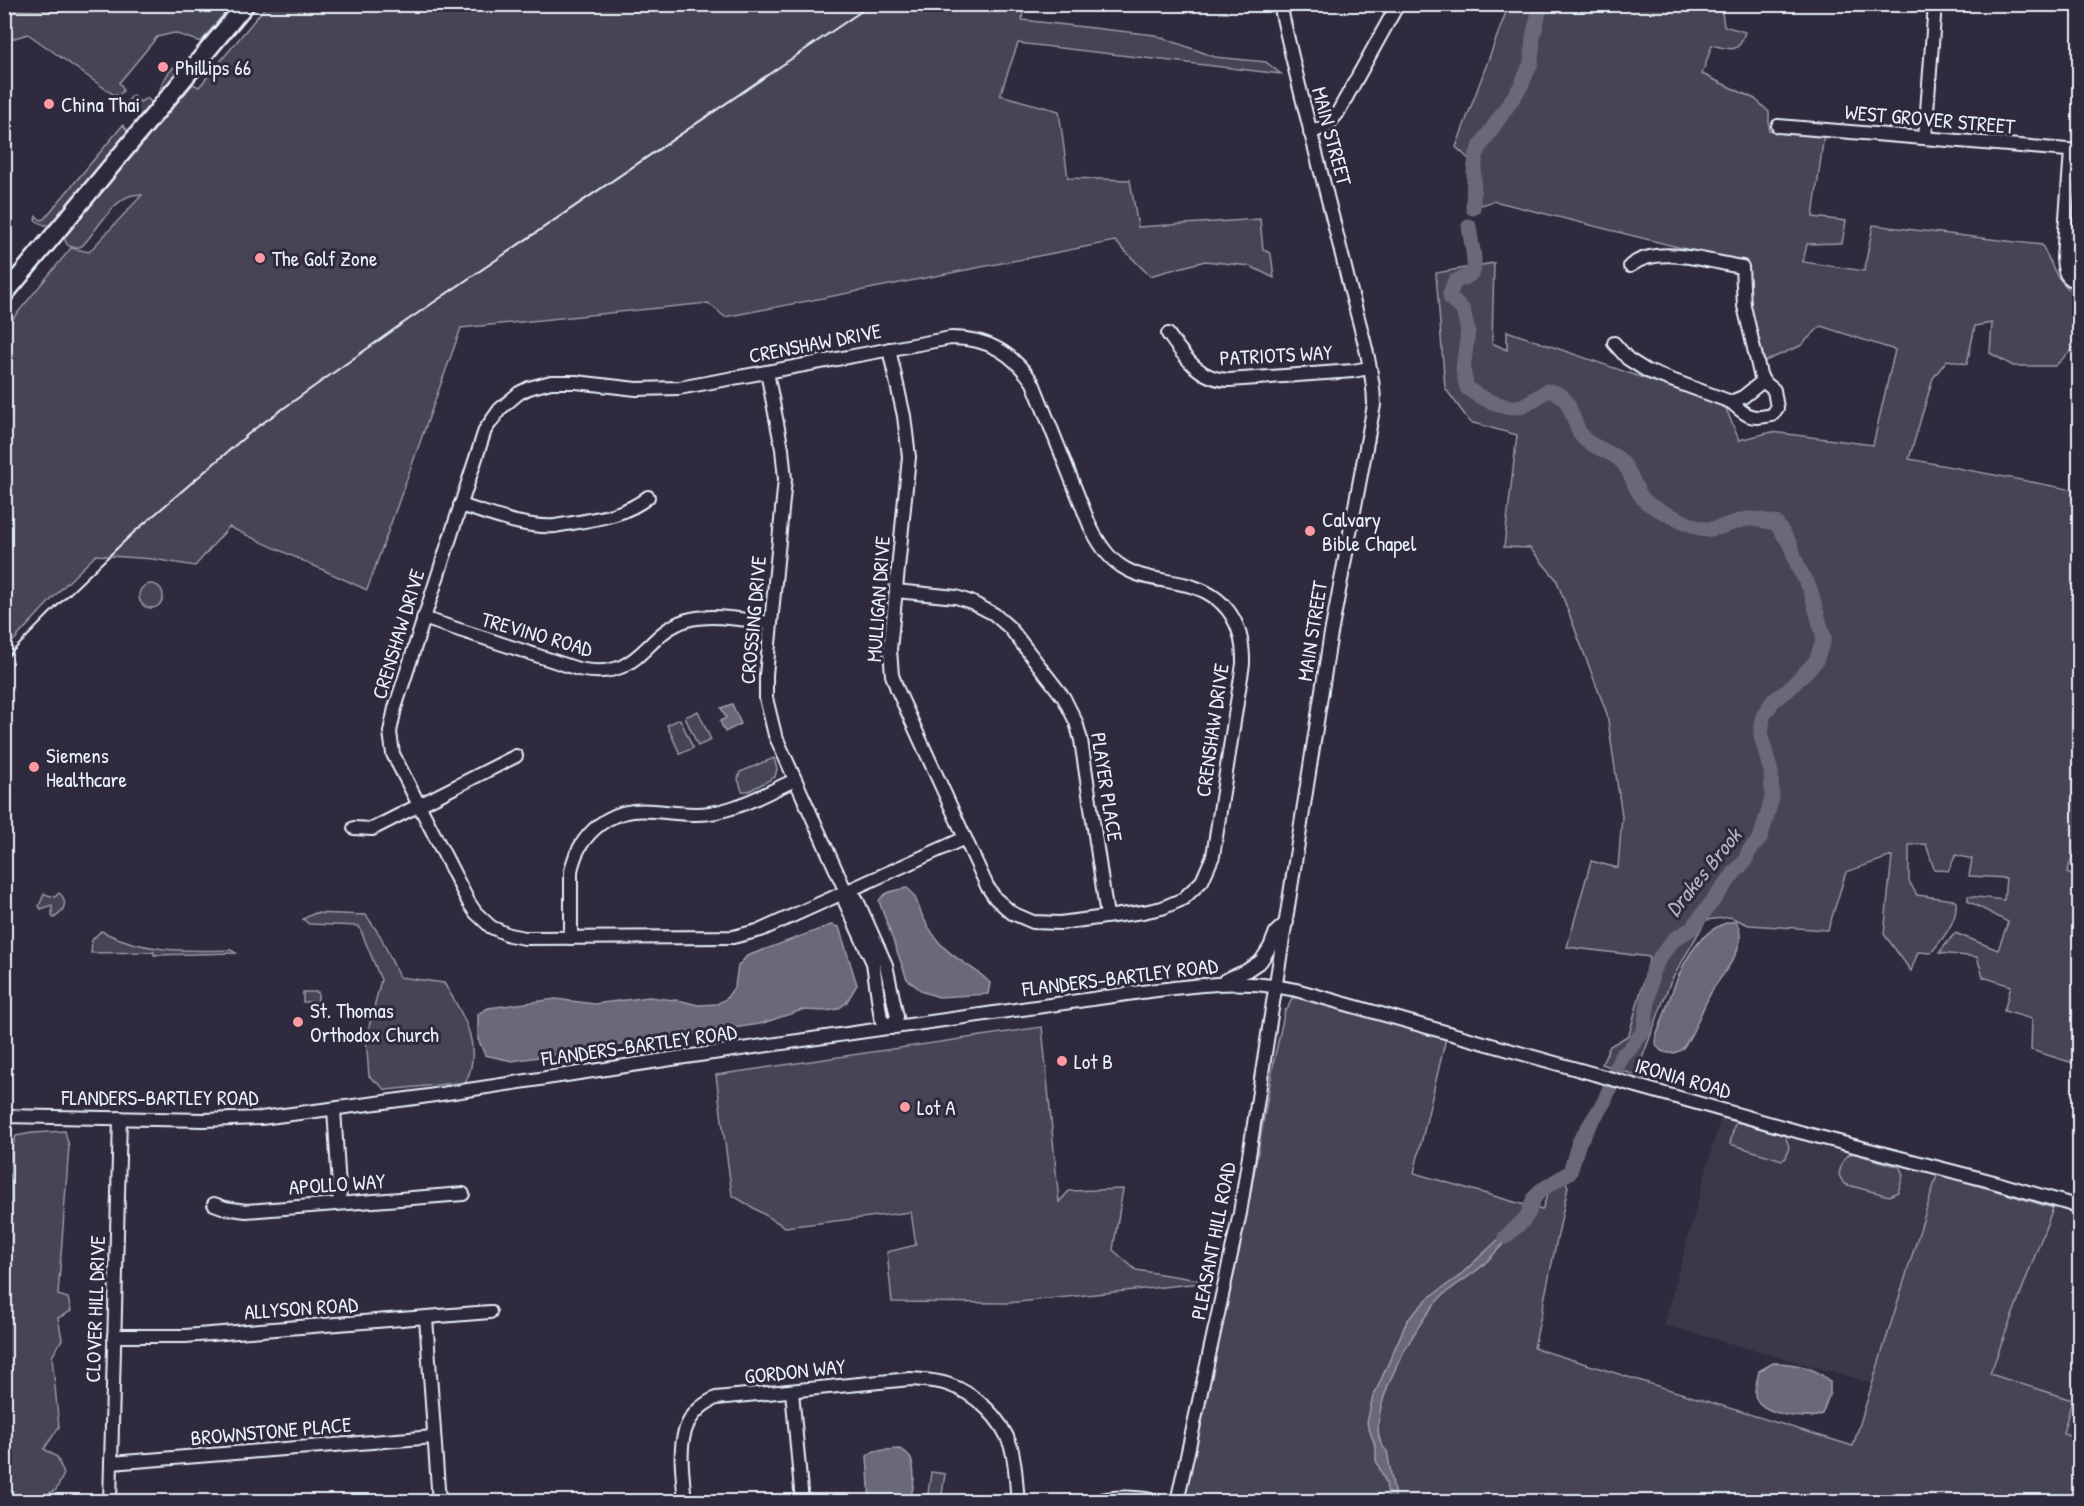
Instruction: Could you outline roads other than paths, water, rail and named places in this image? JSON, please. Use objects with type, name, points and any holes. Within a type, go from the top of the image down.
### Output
[{"type":"highway","points":[[4,295],[246,4]]},
{"type":"street","name":"MAIN STREET","points":[[1277,986],[1336,605],[1374,399],[1370,368],[1296,79],[1280,4]]},
{"type":"street","points":[[1311,133],[1327,126],[1337,114],[1398,4]]},
{"type":"street","points":[[1925,138],[1935,4]]},
{"type":"street","name":"WEST GROVER STREET","points":[[1778,126],[2075,151]]},
{"type":"street","points":[[2075,151],[2062,258],[2067,277],[2079,282]]},
{"type":"street","points":[[1614,343],[1628,359],[1647,371],[1731,402],[1741,412],[1755,418],[1772,415],[1777,408],[1774,390],[1763,381],[1744,306],[1742,267],[1666,254],[1650,257],[1630,266]]},
{"type":"street","name":"PATRIOTS WAY","points":[[1168,334],[1195,368],[1216,379],[1330,373],[1370,368]]},
{"type":"street","name":"CRENSHAW DRIVE","points":[[964,338],[991,346],[1014,359],[1033,383],[1090,526],[1103,549],[1120,566],[1143,577],[1186,585],[1211,594],[1226,609],[1239,628],[1243,664],[1213,856],[1205,876],[1188,896],[1173,904],[1153,910],[1045,924],[1033,922],[1012,913],[1000,903],[991,892],[965,838],[761,930],[733,937],[514,936],[486,923],[469,903],[418,806],[393,754],[390,732],[395,708],[423,618],[485,430],[507,402],[530,388],[551,382],[564,381],[636,388],[679,388],[889,349],[935,340],[964,338]]},
{"type":"street","name":"MULLIGAN DRIVE","points":[[889,349],[904,416],[909,457],[890,650],[893,679],[965,838]]},
{"type":"street","name":"CROSSING DRIVE","points":[[767,372],[783,449],[785,472],[765,675],[766,698],[772,726],[795,780],[846,892],[856,898],[886,965],[897,1017],[890,1028]]},
{"type":"street","points":[[1731,402],[1743,397],[1763,381]]},
{"type":"street","points":[[460,505],[521,524],[555,526],[625,512],[648,497]]},
{"type":"street","name":"PLAYER PLACE","points":[[896,591],[956,597],[987,610],[1010,628],[1064,698],[1076,722],[1081,740],[1107,916]]},
{"type":"street","name":"TREVINO ROAD","points":[[423,618],[578,669],[600,671],[632,662],[669,629],[686,621],[714,617],[770,623]]},
{"type":"street","points":[[354,828],[372,829],[516,756]]},
{"type":"street","points":[[571,938],[573,861],[578,848],[587,836],[605,820],[618,813],[632,810],[688,814],[724,811],[795,780]]},
{"type":"street","points":[[1216,983],[1240,974],[1257,964],[1266,954],[1276,932],[1287,922]]},
{"type":"street","name":"FLANDERS-BARTLEY ROAD","points":[[4,1116],[244,1120],[1216,983],[1245,982],[1277,986]]},
{"type":"street","name":"IRONIA ROAD","points":[[1277,986],[1800,1132],[1990,1181],[2079,1207]]},
{"type":"street","name":"PLEASANT HILL ROAD","points":[[1177,1502],[1240,1213],[1277,986]]},
{"type":"street","points":[[334,1109],[340,1203]]},
{"type":"street","name":"CLOVER HILL DRIVE","points":[[110,1502],[120,1118]]},
{"type":"street","name":"APOLLO WAY","points":[[214,1204],[246,1211],[463,1194]]},
{"type":"street","name":"ALLYSON ROAD","points":[[114,1336],[184,1336],[490,1312]]},
{"type":"street","points":[[426,1318],[439,1502]]},
{"type":"street","name":"GORDON WAY","points":[[685,1502],[682,1456],[685,1428],[696,1409],[704,1403],[716,1398],[899,1380],[932,1380],[958,1388],[976,1399],[1002,1428],[1010,1444],[1015,1467],[1018,1502]]},
{"type":"street","points":[[792,1391],[802,1502]]},
{"type":"street","name":"BROWNSTONE PLACE","points":[[111,1463],[434,1437]]},
{"type":"street","points":[[1096,1501],[1103,1498],[1146,1499],[1160,1502]]},
{"type":"water","points":[[732,704],[741,724],[725,732],[720,721],[726,718],[721,708]]},
{"type":"water","points":[[907,888],[915,897],[925,920],[944,948],[990,983],[988,994],[939,997],[923,992],[907,979],[879,901],[887,893]]},
{"type":"water","points":[[1736,921],[1740,938],[1735,955],[1710,993],[1688,1041],[1680,1051],[1675,1053],[1662,1051],[1657,1045],[1657,1035],[1673,989],[1688,958],[1708,933],[1721,925]]},
{"type":"water","points":[[831,925],[839,927],[857,985],[846,1003],[838,1009],[802,1010],[760,1024],[512,1061],[485,1055],[478,1039],[478,1014],[488,1008],[556,999],[594,1004],[649,997],[698,1005],[717,1004],[726,999],[735,986],[738,966],[747,956]]},
{"type":"water","points":[[1515,1224],[1522,1224],[1481,1267],[1441,1297],[1431,1309],[1418,1327],[1393,1373],[1379,1419],[1379,1438],[1387,1451],[1395,1497],[1395,1501],[1389,1501],[1386,1483],[1376,1460],[1376,1448],[1367,1423],[1372,1400],[1407,1321],[1427,1299],[1458,1277]]},
{"type":"water","points":[[1773,1363],[1804,1367],[1830,1382],[1830,1393],[1822,1414],[1806,1417],[1784,1415],[1758,1402],[1755,1392],[1759,1371]]},
{"type":"water","points":[[898,1449],[909,1456],[914,1471],[909,1501],[870,1501],[867,1456],[874,1451]]},
{"type":"waterway","name":"Drakes Brook","points":[[1473,208],[1476,156],[1521,86],[1531,63],[1533,37],[1541,4]]},
{"type":"waterway","name":"Drakes Brook","points":[[1469,226],[1474,256],[1473,271],[1455,281],[1450,293],[1451,299],[1463,310],[1468,331],[1463,370],[1467,388],[1508,407],[1521,406],[1547,391],[1556,392],[1567,402],[1584,439],[1620,460],[1646,502],[1699,528],[1721,527],[1748,519],[1776,523],[1790,544],[1798,567],[1810,589],[1824,638],[1816,661],[1788,690],[1773,701],[1763,716],[1761,736],[1771,772],[1772,798],[1760,839],[1692,928],[1673,940],[1660,957],[1652,972],[1644,1030],[1629,1050],[1621,1056],[1616,1070]]},
{"type":"waterway","name":"Drakes Brook","points":[[1505,1237],[1523,1221],[1534,1198],[1541,1190],[1570,1172],[1579,1142],[1604,1102],[1611,1085]]},
{"type":"railway","points":[[4,660],[132,534],[253,430],[399,326],[872,4]]},
{"type":"place","name":"Phillips 66","points":[[163,67]]},
{"type":"place","name":"China Thai","points":[[49,104]]},
{"type":"place","name":"The Golf Zone","points":[[260,258]]},
{"type":"place","name":"Calvary Bible Chapel","points":[[1310,531]]},
{"type":"place","name":"Siemens Healthcare","points":[[34,767]]},
{"type":"place","name":"St. Thomas Orthodox Church","points":[[298,1022]]},
{"type":"place","name":"Lot B","points":[[1062,1061]]},
{"type":"place","name":"Lot A","points":[[905,1107]]}]
